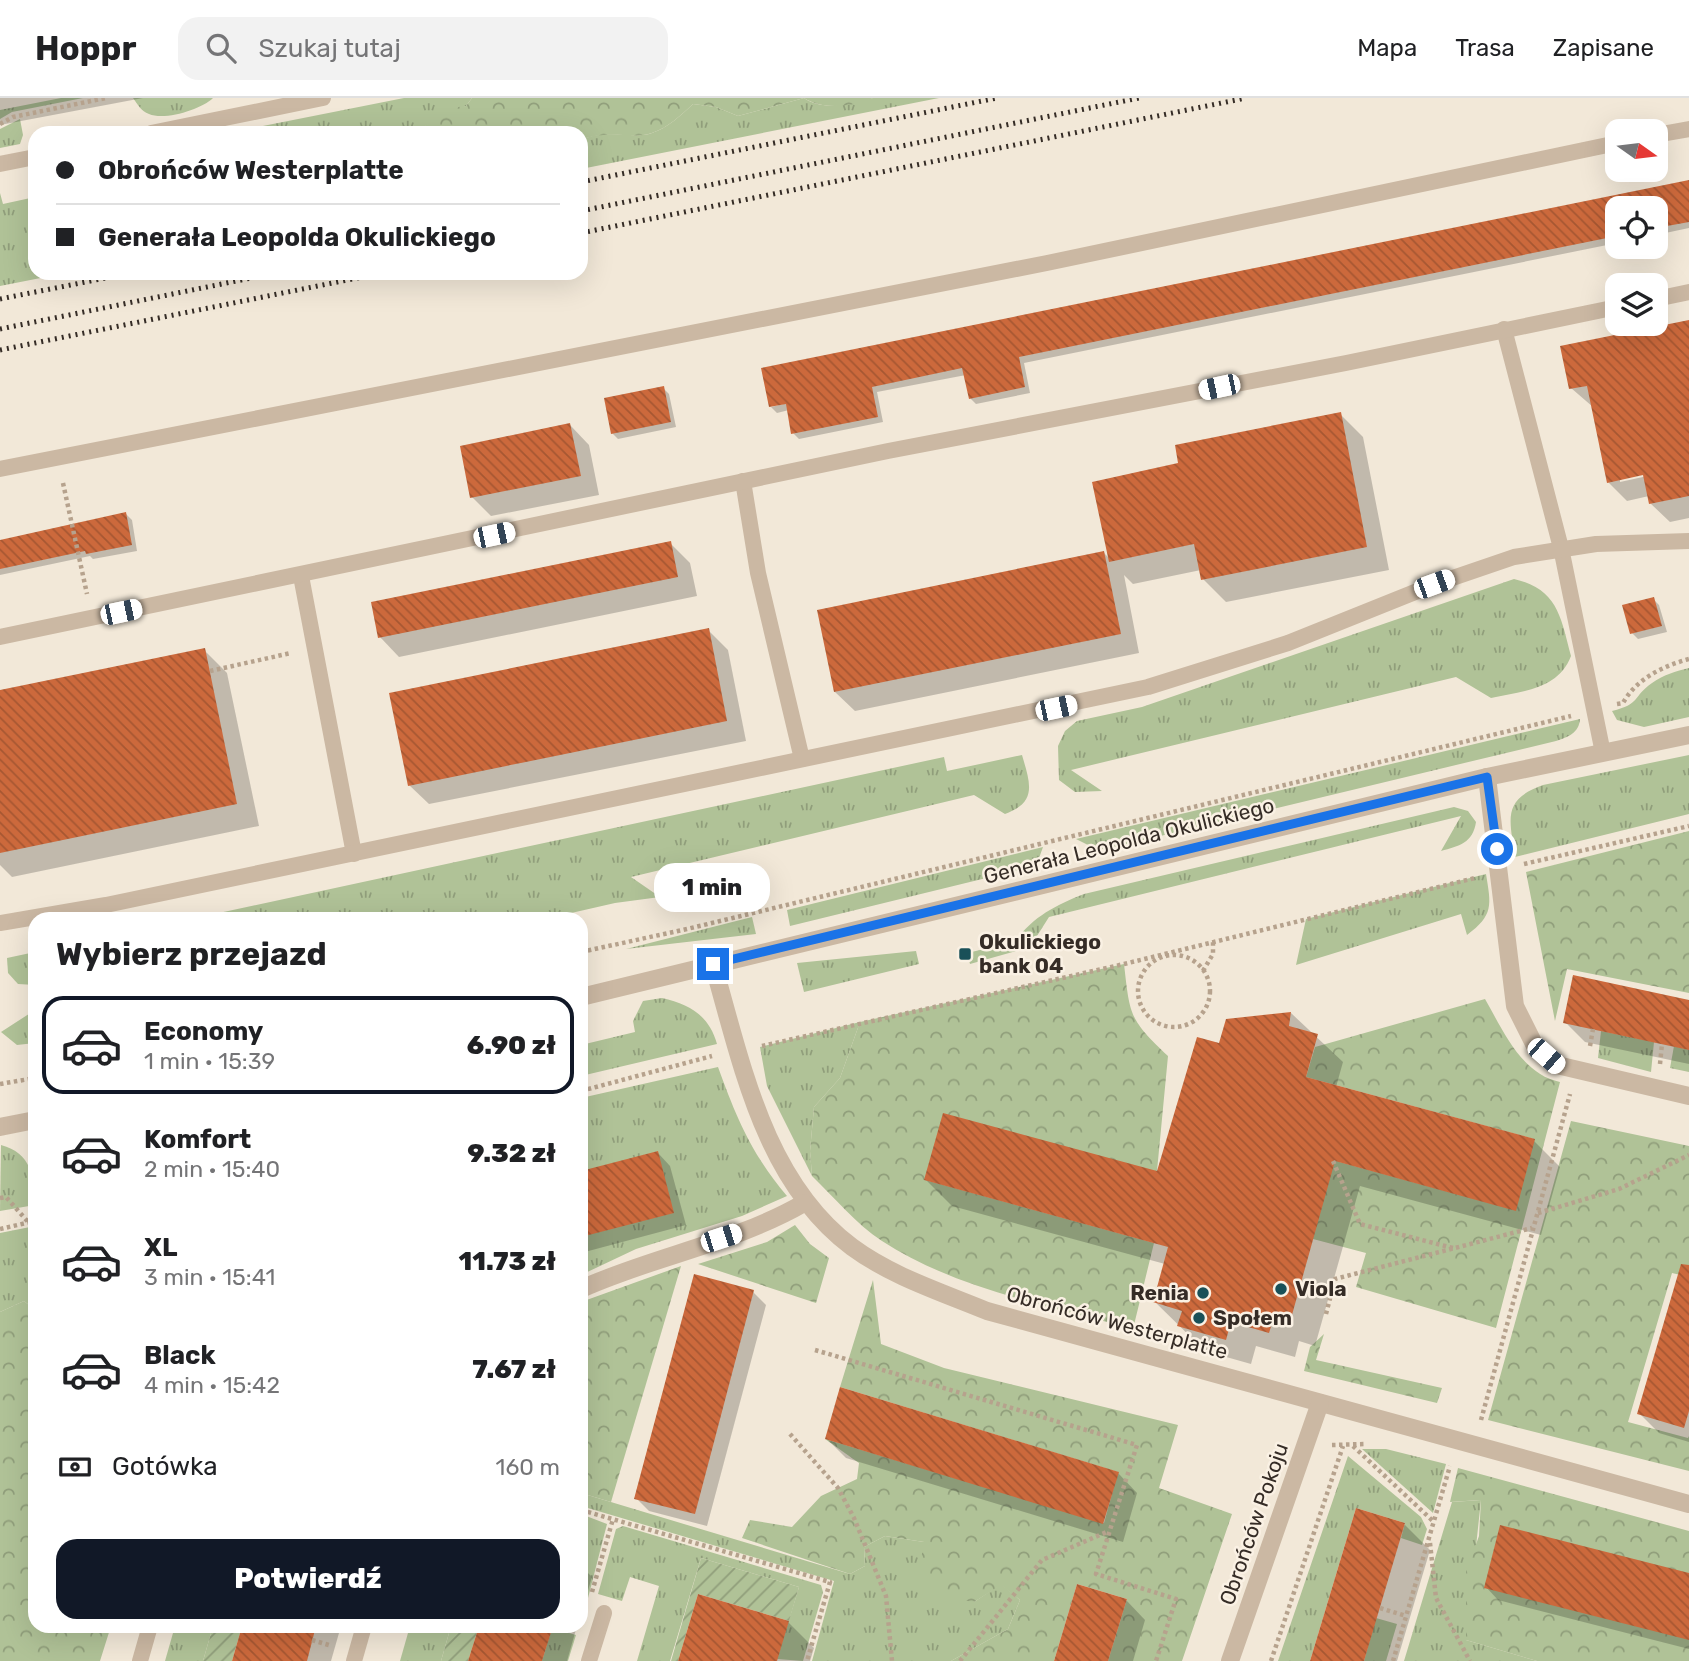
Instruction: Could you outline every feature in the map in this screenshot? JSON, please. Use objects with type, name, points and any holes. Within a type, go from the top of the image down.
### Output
[{"type":"street","name":"Generała Leopolda Okulickiego","points":[[588,995],[1487,777],[1689,735]]},
{"type":"street","points":[[1487,777],[1515,1006],[1535,1046],[1557,1065],[1689,1096]]},
{"type":"street","name":"Obrońców Westerplatte","points":[[713,964],[754,1107],[804,1203],[852,1247],[897,1274],[987,1311],[1689,1504]]},
{"type":"street","points":[[0,1127],[28,1121]]},
{"type":"street","points":[[588,1286],[624,1269],[769,1223],[804,1203]]},
{"type":"street","name":"Obrońców Pokoju","points":[[1230,1661],[1320,1403]]},
{"type":"lane","points":[[234,98],[237,115]]},
{"type":"lane","points":[[184,126],[323,98]]},
{"type":"lane","points":[[1668,133],[1689,129]]},
{"type":"lane","points":[[0,469],[1047,263],[1605,146]]},
{"type":"lane","points":[[0,164],[28,158]]},
{"type":"lane","points":[[1668,296],[1689,292]]},
{"type":"lane","points":[[0,637],[301,576],[743,481],[1605,309]]},
{"type":"lane","points":[[1504,329],[1561,548],[1603,753]]},
{"type":"lane","points":[[743,481],[758,573],[802,759]]},
{"type":"lane","points":[[65,912],[1033,713],[1179,679],[1288,643],[1478,568],[1561,548],[1689,541]]},
{"type":"lane","points":[[301,576],[354,854]]},
{"type":"lane","points":[[0,923],[28,918]]},
{"type":"lane","points":[[589,1661],[604,1613]]},
{"type":"lane","points":[[140,1661],[148,1633]]},
{"type":"lane","points":[[354,1661],[362,1633]]},
{"type":"path","points":[[0,124],[13,117],[106,98]]},
{"type":"path","points":[[59,458],[78,563],[96,617]]},
{"type":"path","points":[[209,671],[315,647]]},
{"type":"path","points":[[588,950],[687,929],[1623,703],[1631,687],[1671,664],[1689,659]]},
{"type":"path","points":[[762,1060],[760,1047],[802,1035],[1139,960],[1472,880],[1500,869],[1689,826]]},
{"type":"path","points":[[1203,971],[1213,954],[1213,941]]},
{"type":"path","points":[[1173,955],[1195,962],[1203,971],[1209,993],[1201,1015],[1192,1023],[1168,1027],[1157,1023],[1141,1006],[1139,983],[1143,972],[1161,958],[1173,955]]},
{"type":"path","points":[[1139,960],[1143,972]]},
{"type":"path","points":[[588,1089],[737,1049]]},
{"type":"path","points":[[1479,1425],[1576,1070]]},
{"type":"path","points":[[0,1084],[28,1080]]},
{"type":"path","points":[[1538,1213],[1619,1189],[1689,1155]]},
{"type":"path","points":[[1333,1161],[1360,1224],[1454,1248]]},
{"type":"path","points":[[0,1198],[6,1197],[28,1222]]},
{"type":"path","points":[[0,1229],[28,1223]]},
{"type":"path","points":[[1326,1314],[1335,1279],[1533,1228]]},
{"type":"path","points":[[815,1350],[1137,1446],[1096,1574],[1176,1598],[1156,1661]]},
{"type":"path","points":[[790,1434],[838,1488],[854,1518],[886,1596],[892,1661]]},
{"type":"path","points":[[1271,1661],[1343,1446]]},
{"type":"path","points":[[1353,1446],[1434,1522]]},
{"type":"path","points":[[1392,1661],[1453,1459]]},
{"type":"path","points":[[588,1512],[830,1583],[807,1661]]},
{"type":"path","points":[[960,1661],[1042,1560],[1110,1530]]},
{"type":"path","points":[[1429,1539],[1436,1598],[1470,1661]]},
{"type":"path","points":[[1380,1608],[1406,1616]]},
{"type":"path","points":[[312,1640],[339,1648]]},
{"type":"green space","points":[[61,98],[83,98],[12,112],[0,119],[0,110]]},
{"type":"green space","points":[[133,98],[213,98],[192,110],[156,116],[146,113]]},
{"type":"green space","points":[[404,98],[472,98],[466,106],[425,126],[263,126]]},
{"type":"green space","points":[[472,98],[804,98],[738,116],[716,107],[693,104],[658,131],[636,136],[601,135],[588,138],[588,126],[424,126],[445,113],[466,106]]},
{"type":"green space","points":[[804,98],[820,105],[829,105],[873,98],[939,98],[588,168],[588,138],[610,134],[652,133],[679,117],[693,104],[716,107],[738,116]]},
{"type":"green space","points":[[804,98],[873,98],[828,106]]},
{"type":"green space","points":[[20,119],[23,135],[20,144],[0,148],[0,129]]},
{"type":"green space","points":[[0,193],[3,204],[28,199],[28,280],[30,280],[0,286]]},
{"type":"green space","points":[[1514,579],[1529,584],[1549,598],[1560,618],[1571,656],[1557,676],[1538,687],[1491,698],[1456,677],[1071,770],[1102,791],[1075,792],[1059,780],[1058,746],[1065,731],[1077,721],[1142,707]]},
{"type":"green space","points":[[1689,668],[1689,717],[1644,727],[1617,720],[1612,711],[1628,706],[1661,678]]},
{"type":"green space","points":[[1580,719],[1575,731],[1556,741],[1106,849],[1094,848],[1076,839]]},
{"type":"green space","points":[[1022,755],[1029,790],[1023,804],[1005,814],[974,795],[631,877],[660,897],[576,912],[224,912],[944,757],[947,771]]},
{"type":"green space","points":[[1689,755],[1689,814],[1515,857],[1511,813],[1520,797],[1530,791],[1543,785]]},
{"type":"green space","points":[[1454,807],[1468,811],[1476,822],[1472,835],[1454,847],[1441,851],[1461,816],[1049,917],[1030,947],[970,964],[967,953],[1015,942],[1045,913],[1084,894]]},
{"type":"green space","points":[[1689,831],[1689,993],[1567,969],[1555,1021],[1526,872]]},
{"type":"green space","points":[[1043,847],[1038,861],[1023,869],[790,926],[787,910]]},
{"type":"green space","points":[[1486,874],[1488,909],[1482,921],[1467,935],[1461,914],[1296,965],[1306,919]]},
{"type":"green space","points":[[752,917],[756,934],[626,949]]},
{"type":"green space","points":[[916,951],[919,964],[804,992],[797,963]]},
{"type":"green space","points":[[28,954],[28,985],[18,984],[8,973],[7,958]]},
{"type":"green space","points":[[1124,964],[1134,1016],[1168,1056],[1157,1171],[925,1180],[1154,1243],[1133,1329],[972,1284],[911,1258],[863,1227],[812,1176],[810,1151],[814,1107],[840,1078],[860,1022]]},
{"type":"green space","points":[[662,998],[697,1012],[709,1025],[717,1044],[588,1074],[588,1043],[635,1032],[633,1021],[643,1001]]},
{"type":"green space","points":[[1485,999],[1506,1037],[1524,1060],[1534,1070],[1560,1082],[1496,1328],[1356,1287],[1366,1253],[1313,1239],[1288,1148],[1515,1210],[1534,1139],[1306,1077],[1315,1047]]},
{"type":"green space","points":[[28,1015],[28,1044],[17,1045],[1,1032]]},
{"type":"green space","points":[[860,1022],[840,1078],[814,1107],[810,1151],[812,1176],[767,1086],[760,1047]]},
{"type":"green space","points":[[1601,1031],[1654,1042],[1651,1072],[1598,1058]]},
{"type":"green space","points":[[1674,1046],[1689,1050],[1689,1072],[1670,1068]]},
{"type":"green space","points":[[718,1067],[746,1135],[787,1196],[742,1216],[636,1249],[588,1272],[588,1096]]},
{"type":"green space","points":[[1571,1121],[1689,1146],[1689,1277],[1672,1273],[1628,1422],[1688,1438],[1689,1436],[1689,1471],[1488,1420]]},
{"type":"green space","points":[[1,1145],[19,1154],[28,1166],[28,1206],[0,1211]]},
{"type":"green space","points":[[795,1225],[810,1244],[829,1258],[816,1303],[698,1264],[767,1242]]},
{"type":"green space","points":[[28,1227],[28,1304],[24,1301],[0,1312],[0,1233]]},
{"type":"green space","points":[[681,1266],[611,1502],[588,1495],[588,1299]]},
{"type":"green space","points":[[873,1280],[881,1344],[944,1368],[1178,1425],[1159,1488],[1232,1514],[1182,1661],[1108,1661],[1127,1599],[1077,1584],[1054,1661],[951,1661],[1008,1629],[1020,1600],[1001,1585],[974,1602],[931,1595],[920,1565],[924,1542],[885,1536],[864,1547],[865,1566],[850,1574],[742,1538],[750,1520],[792,1527],[821,1496],[857,1479],[859,1463],[825,1439],[1104,1523],[1118,1472],[840,1387]]},
{"type":"green space","points":[[24,1301],[28,1304],[28,1633],[109,1633],[100,1661],[0,1661],[0,1312]]},
{"type":"green space","points":[[1324,1334],[1316,1360],[1442,1388],[1437,1403],[1304,1371],[1310,1347]]},
{"type":"green space","points":[[1362,1449],[1386,1449],[1446,1464],[1433,1513]]},
{"type":"green space","points":[[1348,1456],[1421,1517],[1427,1529],[1422,1545],[1401,1538],[1405,1523],[1356,1508],[1310,1661],[1278,1661]]},
{"type":"green space","points":[[1458,1468],[1689,1531],[1689,1661],[1537,1661],[1466,1640],[1466,1572],[1479,1536],[1481,1500],[1450,1502]]},
{"type":"green space","points":[[588,1495],[850,1574],[865,1566],[864,1547],[885,1536],[924,1542],[974,1602],[1001,1584],[1020,1600],[1008,1629],[951,1661],[812,1661],[834,1581],[588,1508]]},
{"type":"green space","points":[[1481,1500],[1466,1640],[1537,1661],[1404,1661],[1452,1502]]},
{"type":"green space","points":[[588,1517],[607,1524],[588,1598]]},
{"type":"green space","points":[[623,1526],[821,1585],[823,1592],[803,1661],[777,1659],[799,1587],[701,1558],[670,1661],[637,1661],[659,1586],[630,1577],[622,1601],[598,1594],[616,1529]]},
{"type":"green space","points":[[701,1558],[799,1587],[789,1621],[698,1594],[678,1661],[671,1661]]},
{"type":"green space","points":[[1376,1618],[1397,1624],[1386,1661],[1364,1661]]},
{"type":"green space","points":[[173,1633],[211,1633],[203,1661],[165,1661]]},
{"type":"green space","points":[[211,1633],[240,1633],[232,1661],[203,1661]]},
{"type":"green space","points":[[408,1633],[449,1633],[441,1661],[400,1661]]},
{"type":"green space","points":[[449,1633],[477,1633],[468,1661],[441,1661]]},
{"type":"green space","points":[[550,1633],[576,1635],[568,1661],[542,1661]]},
{"type":"building","points":[[1689,180],[1689,222],[1668,226],[1668,196],[1610,196]]},
{"type":"building","points":[[1605,197],[1605,238],[1019,357],[1025,387],[969,399],[962,368],[872,387],[878,417],[791,434],[786,404],[769,407],[761,368]]},
{"type":"building","points":[[1689,320],[1689,496],[1649,504],[1643,475],[1607,483],[1587,386],[1569,389],[1560,346],[1610,336],[1668,336],[1668,324]]},
{"type":"building","points":[[664,386],[671,422],[611,434],[604,398]]},
{"type":"building","points":[[1341,412],[1367,547],[1201,580],[1194,544],[1109,562],[1092,482],[1178,463],[1175,445]]},
{"type":"building","points":[[570,423],[581,476],[470,498],[460,446]]},
{"type":"building","points":[[126,512],[132,545],[86,554],[85,551],[0,569],[0,540]]},
{"type":"building","points":[[671,541],[678,577],[378,638],[371,602]]},
{"type":"building","points":[[1104,551],[1121,634],[834,692],[817,610]]},
{"type":"building","points":[[1654,597],[1662,626],[1630,634],[1622,605]]},
{"type":"building","points":[[709,628],[727,721],[408,786],[389,693]]},
{"type":"building","points":[[205,648],[237,804],[0,853],[0,690]]},
{"type":"building","points":[[1573,975],[1689,1000],[1689,1050],[1563,1023]]},
{"type":"building","points":[[1291,1012],[1289,1026],[1318,1034],[1306,1077],[1535,1139],[1516,1211],[1335,1161],[1290,1322],[1274,1317],[1269,1333],[1231,1322],[1226,1340],[1177,1326],[1182,1311],[1153,1302],[1168,1247],[924,1180],[943,1113],[1157,1171],[1197,1037],[1219,1043],[1226,1019]]},
{"type":"building","points":[[658,1151],[674,1213],[588,1235],[588,1169]]},
{"type":"building","points":[[1681,1264],[1689,1265],[1689,1411],[1684,1428],[1637,1414]]},
{"type":"building","points":[[694,1274],[754,1290],[695,1514],[634,1499]]},
{"type":"building","points":[[840,1387],[1119,1472],[1103,1524],[825,1439]]},
{"type":"building","points":[[1356,1508],[1405,1523],[1364,1661],[1310,1661]]},
{"type":"building","points":[[1500,1525],[1689,1573],[1689,1640],[1484,1588]]},
{"type":"building","points":[[1077,1584],[1127,1599],[1108,1661],[1054,1661]]},
{"type":"building","points":[[698,1594],[789,1621],[777,1661],[678,1661]]},
{"type":"building","points":[[240,1633],[314,1633],[307,1661],[232,1661]]},
{"type":"building","points":[[477,1633],[551,1633],[542,1661],[468,1661]]},
{"type":"railway","points":[[588,181],[997,98]]},
{"type":"railway","points":[[588,210],[1139,98]]},
{"type":"railway","points":[[588,232],[1246,98]]},
{"type":"railway","points":[[0,299],[96,280]]},
{"type":"railway","points":[[0,329],[242,280]]},
{"type":"railway","points":[[0,350],[347,280]]},
{"type":"place","name":"Okulickiego bank 04","points":[[965,954]]},
{"type":"place","name":"Viola","points":[[1281,1289]]},
{"type":"place","name":"Renia","points":[[1203,1293]]},
{"type":"place","name":"Społem","points":[[1199,1318]]},
{"type":"route","points":[[713,964],[1487,777],[1497,849]]}]
